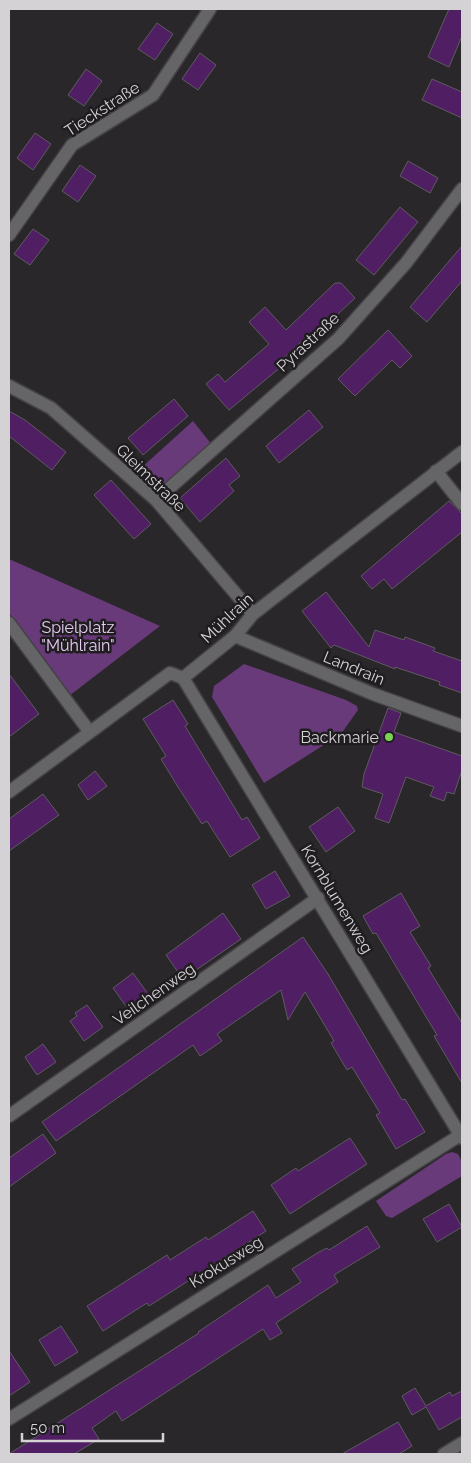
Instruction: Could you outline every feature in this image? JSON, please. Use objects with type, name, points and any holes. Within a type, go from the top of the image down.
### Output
[{"type":"street","name":"Tieckstraße","points":[[9,235],[72,145],[153,95],[210,9]]},
{"type":"street","name":"Pyrastraße","points":[[156,500],[338,339],[406,263],[462,189]]},
{"type":"street","name":"Gleimstraße","points":[[9,386],[51,408],[156,500],[253,614]]},
{"type":"street","name":"Mühlrain","points":[[183,678],[235,636],[253,614],[462,452]]},
{"type":"street","points":[[436,471],[462,504]]},
{"type":"street","points":[[9,623],[89,731]]},
{"type":"street","name":"Landrain","points":[[235,636],[373,694],[462,726]]},
{"type":"street","points":[[9,792],[89,731],[170,673],[183,678]]},
{"type":"street","name":"Kornblumenweg","points":[[183,678],[462,1135]]},
{"type":"street","name":"Veilchenweg","points":[[9,1116],[318,898]]},
{"type":"street","name":"Krokusweg","points":[[9,1419],[365,1193],[462,1135]]},
{"type":"street","points":[[444,1454],[462,1444]]},
{"type":"green space","points":[[193,421],[212,445],[158,490],[140,469]]},
{"type":"green space","name":"Spielplatz \"Mühlrain\"","points":[[9,559],[160,626],[69,696],[9,613]]},
{"type":"green space","points":[[244,664],[346,700],[357,706],[358,710],[341,734],[264,783],[212,697],[214,686]]},
{"type":"green space","points":[[452,1152],[458,1154],[462,1162],[462,1176],[392,1218],[386,1216],[376,1201],[446,1154]]},
{"type":"building","points":[[449,9],[462,9],[462,36],[449,67],[428,57]]},
{"type":"building","points":[[157,23],[173,34],[155,60],[138,49]]},
{"type":"building","points":[[200,53],[216,65],[198,90],[182,79]]},
{"type":"building","points":[[86,69],[102,81],[84,106],[68,95]]},
{"type":"building","points":[[432,79],[462,92],[462,118],[422,100]]},
{"type":"building","points":[[35,133],[51,144],[33,170],[17,158]]},
{"type":"building","points":[[408,161],[438,178],[430,193],[400,176]]},
{"type":"building","points":[[80,165],[96,176],[78,202],[62,191]]},
{"type":"building","points":[[400,207],[418,222],[374,275],[356,260]]},
{"type":"building","points":[[33,229],[49,240],[30,265],[14,254]]},
{"type":"building","points":[[462,246],[462,281],[427,322],[410,307]]},
{"type":"building","points":[[335,283],[341,283],[355,298],[305,345],[301,342],[279,362],[282,366],[229,410],[206,384],[218,374],[225,382],[269,344],[249,322],[265,307],[286,330]]},
{"type":"building","points":[[388,330],[412,356],[400,368],[392,360],[355,396],[338,379]]},
{"type":"building","points":[[174,399],[188,416],[143,455],[128,438]]},
{"type":"building","points":[[309,410],[323,427],[279,463],[266,446]]},
{"type":"building","points":[[9,411],[25,420],[66,452],[52,470],[9,436]]},
{"type":"building","points":[[226,458],[240,476],[229,485],[234,491],[200,522],[180,498]]},
{"type":"building","points":[[111,480],[151,524],[134,539],[94,495]]},
{"type":"building","points":[[449,501],[462,514],[462,532],[392,589],[384,579],[372,589],[361,576]]},
{"type":"building","points":[[326,592],[369,647],[375,630],[404,640],[405,637],[435,648],[433,651],[462,661],[462,693],[439,685],[440,682],[395,667],[395,669],[334,645],[331,648],[302,611]]},
{"type":"building","points":[[9,674],[39,714],[9,737]]},
{"type":"building","points":[[173,700],[188,724],[185,726],[242,820],[247,817],[260,838],[230,857],[207,821],[202,824],[178,787],[161,759],[166,756],[143,719]]},
{"type":"building","points":[[388,708],[401,713],[394,732],[462,756],[462,770],[454,794],[447,792],[444,801],[430,796],[434,787],[406,777],[389,823],[375,818],[383,794],[362,787],[364,774]]},
{"type":"building","points":[[95,771],[107,786],[88,800],[78,785]]},
{"type":"building","points":[[43,794],[59,815],[9,851],[9,819]]},
{"type":"building","points":[[338,807],[355,831],[326,852],[309,827]]},
{"type":"building","points":[[275,871],[290,896],[266,909],[252,885]]},
{"type":"building","points":[[401,893],[420,926],[410,932],[431,966],[428,968],[462,1023],[462,1083],[434,1036],[437,1035],[376,933],[373,934],[363,916]]},
{"type":"building","points":[[223,913],[241,939],[183,979],[166,955]]},
{"type":"building","points":[[303,937],[328,974],[402,1100],[405,1099],[425,1132],[396,1149],[376,1115],[380,1113],[352,1067],[347,1070],[331,1043],[334,1041],[305,992],[288,1020],[281,990],[217,1034],[222,1041],[200,1056],[193,1045],[56,1141],[42,1122]]},
{"type":"building","points":[[133,973],[148,994],[128,1009],[113,988]]},
{"type":"building","points":[[87,1005],[103,1027],[84,1041],[70,1021],[77,1016],[75,1013]]},
{"type":"building","points":[[43,1044],[56,1062],[37,1075],[25,1057]]},
{"type":"building","points":[[43,1134],[56,1153],[9,1187],[9,1158]]},
{"type":"building","points":[[350,1138],[367,1164],[290,1214],[271,1185],[296,1168],[298,1171]]},
{"type":"building","points":[[449,1204],[462,1227],[437,1242],[423,1219]]},
{"type":"building","points":[[253,1211],[266,1231],[149,1306],[147,1303],[103,1331],[87,1306],[167,1255],[170,1260],[206,1237],[208,1240]]},
{"type":"building","points":[[367,1226],[380,1247],[334,1275],[338,1282],[276,1323],[282,1333],[270,1340],[263,1329],[122,1421],[116,1411],[92,1428],[99,1439],[74,1454],[9,1454],[199,1333],[268,1285],[276,1298],[301,1282],[292,1269],[319,1252],[327,1248],[329,1250]]},
{"type":"building","points":[[61,1326],[78,1352],[55,1366],[39,1340]]},
{"type":"building","points":[[9,1351],[30,1382],[9,1396]]},
{"type":"building","points":[[415,1388],[426,1406],[450,1392],[452,1396],[462,1391],[462,1417],[439,1430],[426,1407],[412,1415],[402,1396]]},
{"type":"building","points":[[398,1422],[412,1446],[399,1454],[342,1454]]},
{"type":"place","name":"Backmarie","points":[[389,737]]}]
